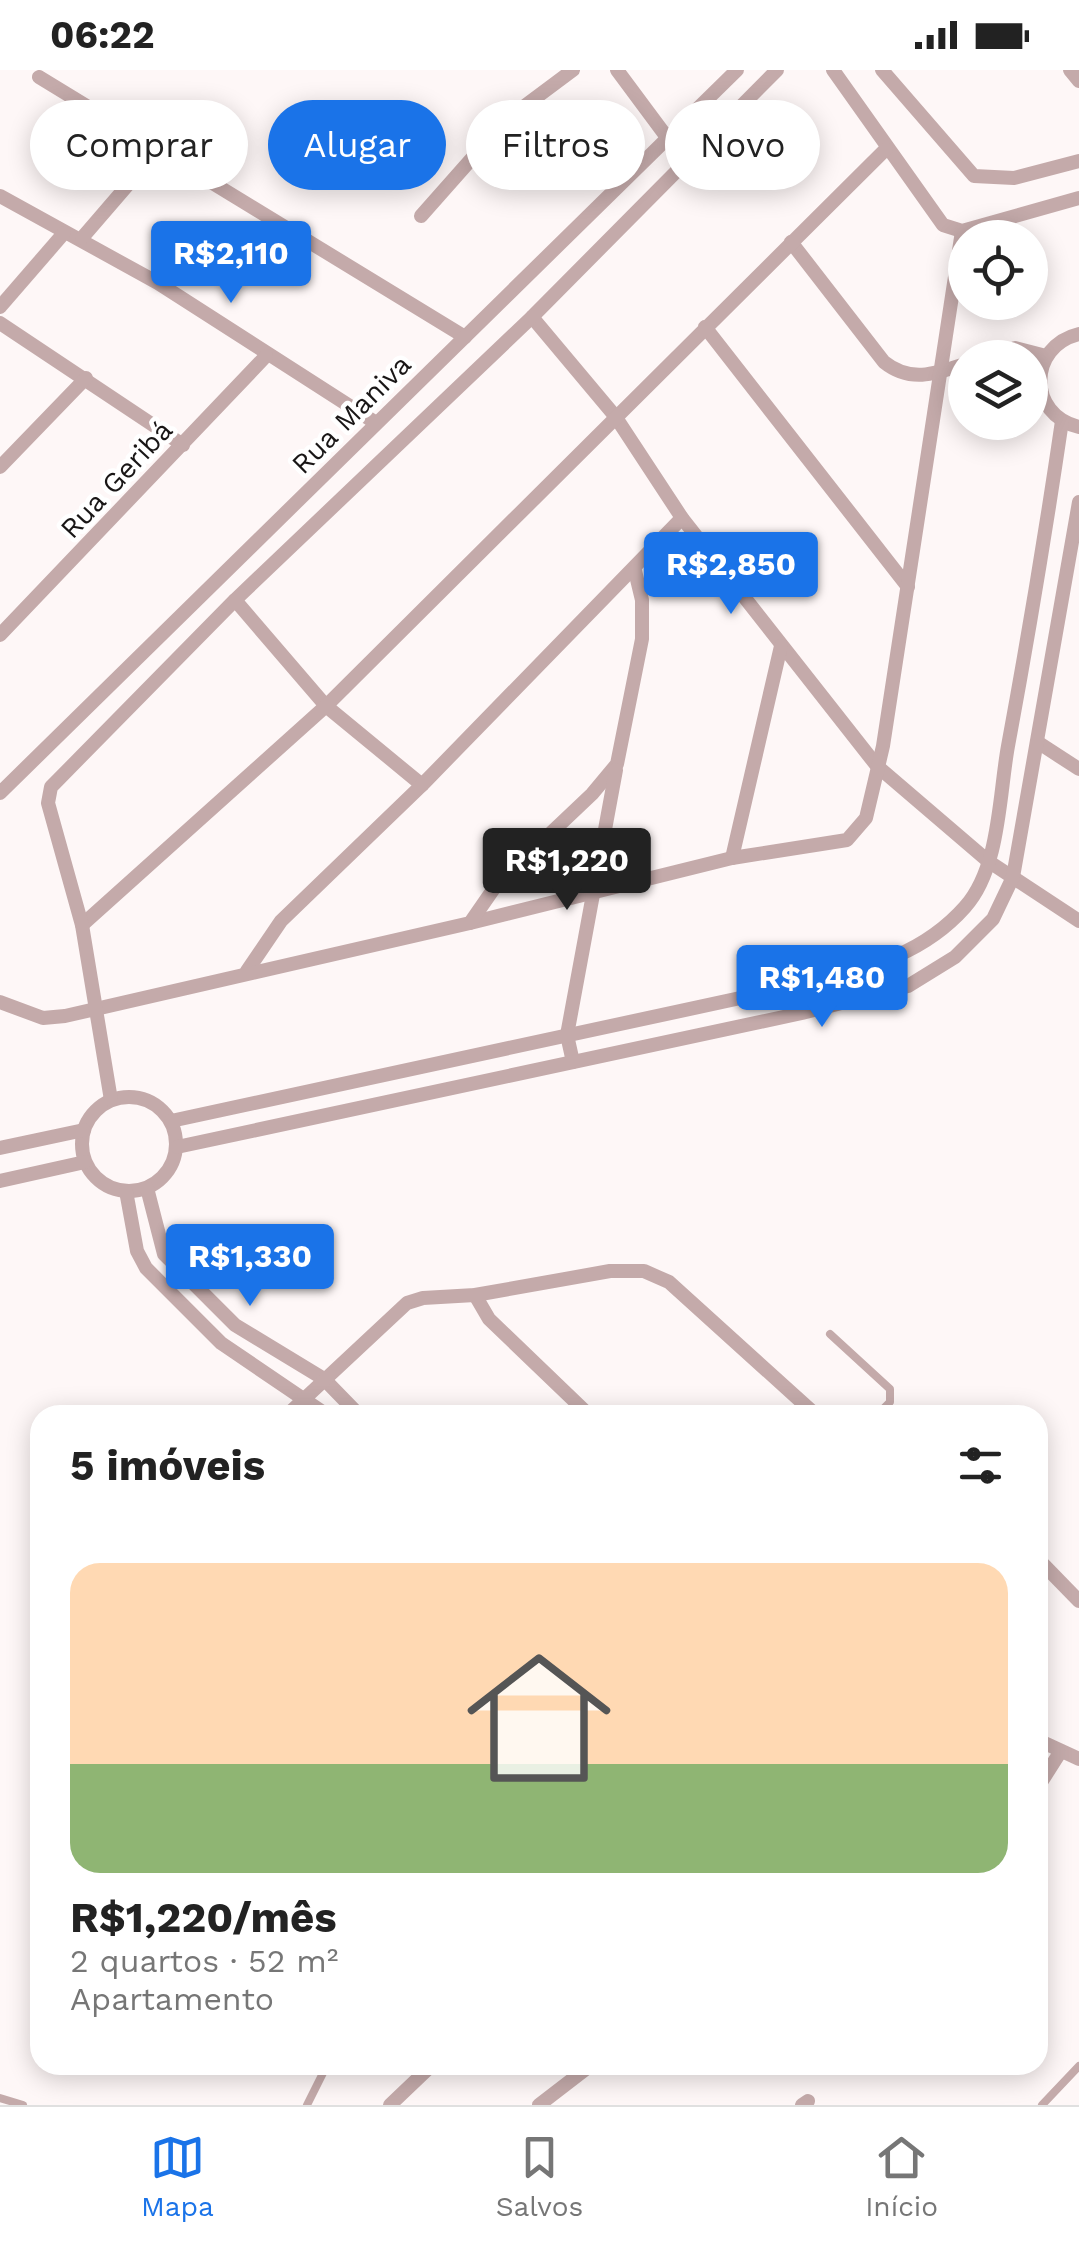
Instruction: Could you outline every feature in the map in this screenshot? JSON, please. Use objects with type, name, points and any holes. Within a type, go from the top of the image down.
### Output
[{"type":"street","points":[[421,216],[506,120],[572,70]]},
{"type":"street","points":[[616,70],[665,135]]},
{"type":"street","name":"Rua Maniva","points":[[705,100],[737,70]]},
{"type":"street","points":[[111,1100],[82,925],[48,803],[51,787],[236,600],[532,318],[777,70]]},
{"type":"street","points":[[833,70],[886,149],[948,226]]},
{"type":"street","points":[[882,70],[974,176],[1014,178],[1079,161]]},
{"type":"street","points":[[1070,70],[1079,81]]},
{"type":"street","points":[[39,77],[76,100]]},
{"type":"street","name":"Rua Maniva","points":[[0,794],[665,137]]},
{"type":"street","points":[[82,925],[326,706],[886,149]]},
{"type":"street","points":[[82,238],[123,190]]},
{"type":"street","points":[[222,190],[465,337]]},
{"type":"street","points":[[0,196],[64,233],[82,238],[376,423]]},
{"type":"street","points":[[1001,220],[1079,198]]},
{"type":"street","points":[[0,307],[64,233]]},
{"type":"street","points":[[791,242],[884,362],[899,374],[948,370]]},
{"type":"street","points":[[532,318],[614,416],[682,518],[878,766],[988,861],[1079,921]]},
{"type":"street","points":[[0,1002],[42,1018],[470,923],[732,858],[848,840],[866,818],[878,766],[951,320]]},
{"type":"street","points":[[0,323],[183,445]]},
{"type":"street","points":[[706,327],[908,587]]},
{"type":"street","points":[[1048,354],[1061,340],[1079,334]]},
{"type":"street","name":"Rua Geribá","points":[[0,635],[266,356]]},
{"type":"street","points":[[0,467],[86,378]]},
{"type":"street","points":[[1048,404],[1062,421],[1079,427]]},
{"type":"street","points":[[170,1121],[796,986],[896,960],[938,935],[969,903],[988,861],[1035,606],[1062,421]]},
{"type":"street","points":[[177,1147],[802,1013],[908,986],[955,957],[992,919],[1012,877],[1063,610],[1079,502]]},
{"type":"street","points":[[247,971],[280,922],[635,571],[682,518]]},
{"type":"street","points":[[574,1062],[567,1035],[642,639],[642,600],[635,571]]},
{"type":"street","points":[[236,600],[326,706],[422,785]]},
{"type":"street","points":[[1063,610],[1079,618]]},
{"type":"street","points":[[732,858],[781,646]]},
{"type":"street","points":[[1039,743],[1079,770]]},
{"type":"street","points":[[470,923],[497,884],[592,794],[617,764]]},
{"type":"street","points":[[796,986],[802,1013]]},
{"type":"street","points":[[143,1099],[161,1109],[170,1121],[177,1147],[164,1176],[147,1188],[126,1191],[98,1179],[86,1162],[84,1130],[94,1112],[111,1100],[143,1099]]},
{"type":"street","points":[[0,1148],[84,1130]]},
{"type":"street","points":[[0,1181],[86,1162]]},
{"type":"street","points":[[147,1188],[164,1254],[235,1326],[324,1379],[349,1405]]},
{"type":"street","points":[[126,1191],[137,1251],[146,1268],[221,1342],[313,1405]]},
{"type":"street","points":[[296,1405],[408,1304],[423,1298],[475,1295],[610,1271],[644,1271],[669,1282],[805,1405]]},
{"type":"street","points":[[475,1295],[489,1319],[579,1405]]},
{"type":"street","points":[[1048,1569],[1079,1601]]},
{"type":"street","points":[[1048,1746],[1079,1759]]},
{"type":"street","points":[[1048,1772],[1060,1754]]},
{"type":"street","points":[[390,2105],[422,2075]]},
{"type":"street","points":[[539,2105],[578,2075]]},
{"type":"lane","points":[[830,1334],[890,1389],[887,1405]]},
{"type":"lane","points":[[1042,2105],[1079,2066]]},
{"type":"lane","points":[[306,2105],[322,2075]]},
{"type":"lane","points":[[0,2098],[23,2105]]}]
